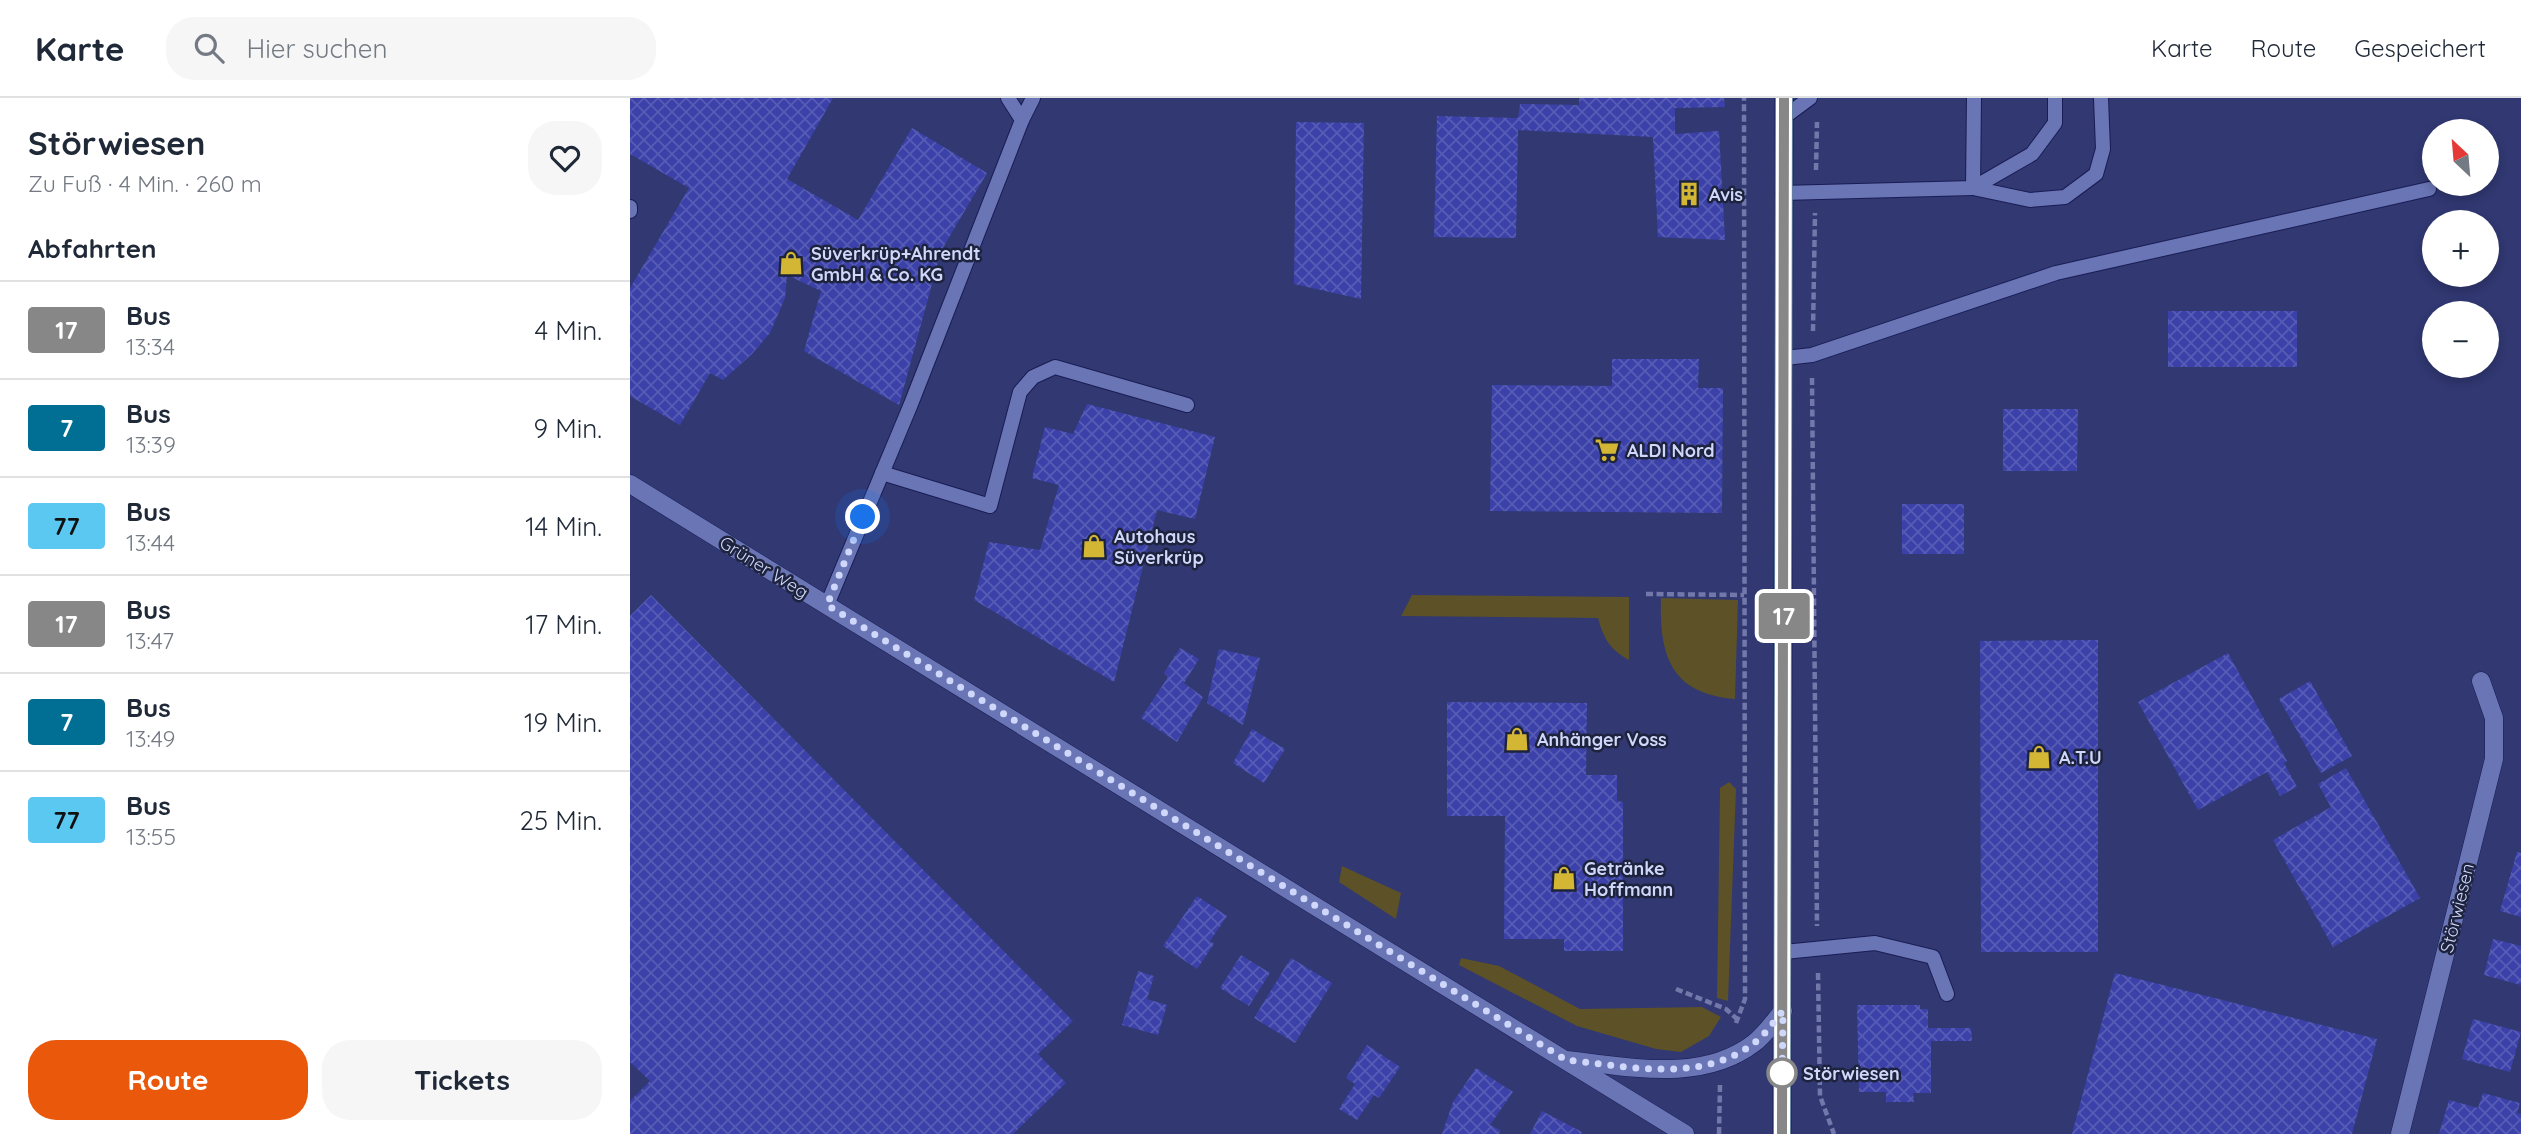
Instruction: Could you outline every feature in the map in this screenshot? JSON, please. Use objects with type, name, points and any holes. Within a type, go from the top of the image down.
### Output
[{"type":"main road","points":[[1782,1134],[1784,98]]},
{"type":"street","name":"Grüner Weg","points":[[630,484],[1685,1134]]},
{"type":"street","name":"Störwiesen","points":[[2400,1134],[2494,759],[2494,718],[2481,681]]},
{"type":"street","points":[[1566,1060],[1666,1070],[1720,1062],[1755,1043],[1783,1011]]},
{"type":"lane","points":[[1008,98],[1022,120]]},
{"type":"lane","points":[[827,605],[1033,98]]},
{"type":"lane","points":[[1783,118],[1810,98]]},
{"type":"lane","points":[[1973,188],[1974,98]]},
{"type":"lane","points":[[1973,188],[2032,154],[2055,123],[2055,98]]},
{"type":"lane","points":[[1782,193],[1973,188],[2030,200],[2065,197],[2096,174],[2103,149],[2101,98]]},
{"type":"lane","points":[[1785,358],[1812,355],[2056,273],[2422,190]]},
{"type":"lane","points":[[882,473],[989,506],[1000,478],[1020,392],[1033,377],[1055,367],[1187,405]]},
{"type":"lane","points":[[1784,951],[1875,943],[1933,957],[1947,995]]},
{"type":"path","points":[[1719,1134],[1720,1043],[1738,1020],[1745,999],[1744,98]]},
{"type":"path","points":[[1818,111],[1812,355],[1820,1096],[1834,1134]]},
{"type":"path","points":[[1647,594],[1744,595]]},
{"type":"path","points":[[1676,989],[1726,1009],[1738,1020]]},
{"type":"shaded area","points":[[1412,595],[1629,597],[1629,660],[1608,643],[1598,618],[1401,616]]},
{"type":"shaded area","points":[[1661,598],[1738,600],[1735,699],[1713,696],[1696,689],[1683,680],[1673,668],[1663,638]]},
{"type":"shaded area","points":[[1729,782],[1736,789],[1728,1001],[1717,998],[1720,788]]},
{"type":"shaded area","points":[[1342,866],[1401,893],[1396,919],[1339,882]]},
{"type":"shaded area","points":[[1461,958],[1499,966],[1580,1009],[1702,1007],[1721,1017],[1709,1036],[1681,1052],[1656,1049],[1577,1026],[1459,965]]},
{"type":"building","name":"Süverkrüp+Ahrendt GmbH & Co. KG","points":[[630,98],[833,98],[787,179],[858,220],[912,128],[987,173],[941,251],[899,405],[804,351],[821,291],[787,275],[785,298],[770,333],[752,354],[723,380],[710,373],[680,425],[630,396],[630,288],[689,188],[630,154]]},
{"type":"building","points":[[1579,98],[1724,98],[1725,107],[1675,108],[1675,134],[1719,131],[1725,240],[1658,237],[1653,137],[1518,130],[1516,238],[1434,237],[1437,116],[1518,118],[1520,104],[1579,105]]},
{"type":"building","points":[[1296,122],[1364,123],[1361,299],[1294,284]]},
{"type":"building","points":[[2168,311],[2297,311],[2297,367],[2168,367]]},
{"type":"building","name":"ALDI Nord","points":[[1612,359],[1699,359],[1698,388],[1723,388],[1722,513],[1490,511],[1492,385],[1612,386]]},
{"type":"building","name":"Autohaus Süverkrüp","points":[[1087,404],[1215,437],[1195,519],[1157,510],[1114,682],[974,600],[989,542],[1040,550],[1059,485],[1032,478],[1045,427],[1073,434]]},
{"type":"building","points":[[2003,409],[2078,409],[2077,471],[2003,471]]},
{"type":"building","points":[[1902,504],[1964,504],[1964,554],[1902,554]]},
{"type":"building","points":[[651,595],[1073,1021],[1038,1054],[1066,1083],[1013,1134],[630,1134],[630,1101],[650,1081],[630,1062],[630,616]]},
{"type":"building","name":"A.T.U","points":[[2098,640],[2098,952],[1981,952],[1980,641]]},
{"type":"building","points":[[1180,648],[1199,659],[1184,683],[1203,697],[1177,742],[1141,718],[1168,677],[1164,673]]},
{"type":"building","points":[[1219,649],[1260,658],[1243,725],[1207,703]]},
{"type":"building","points":[[2228,653],[2287,761],[2284,763],[2297,787],[2280,796],[2267,772],[2198,810],[2138,702]]},
{"type":"building","points":[[2310,681],[2352,756],[2321,773],[2279,699]]},
{"type":"building","points":[[1447,702],[1587,703],[1586,775],[1617,775],[1617,801],[1623,802],[1623,951],[1564,951],[1564,939],[1504,939],[1505,816],[1447,816]]},
{"type":"building","points":[[1252,729],[1285,749],[1264,783],[1233,763]]},
{"type":"building","points":[[2346,768],[2420,898],[2333,947],[2273,840],[2331,807],[2318,784]]},
{"type":"building","points":[[2517,852],[2521,853],[2521,917],[2500,911]]},
{"type":"building","points":[[1197,896],[1227,916],[1210,941],[1214,944],[1197,969],[1163,946]]},
{"type":"building","points":[[2493,939],[2521,946],[2521,985],[2484,975]]},
{"type":"building","points":[[1241,955],[1270,973],[1249,1006],[1220,988]]},
{"type":"building","points":[[1291,958],[1332,983],[1295,1043],[1254,1018]]},
{"type":"building","points":[[1138,971],[1154,976],[1147,999],[1167,1005],[1158,1035],[1122,1025]]},
{"type":"building","points":[[2115,973],[2377,1039],[2352,1134],[2072,1134]]},
{"type":"building","points":[[1857,1005],[1920,1005],[1920,1009],[1928,1009],[1928,1028],[1971,1028],[1972,1041],[1931,1041],[1931,1093],[1913,1093],[1914,1102],[1886,1102],[1886,1092],[1859,1092]]},
{"type":"building","points":[[2473,1019],[2521,1032],[2510,1072],[2462,1059]]},
{"type":"building","points":[[1367,1045],[1400,1067],[1379,1098],[1374,1095],[1357,1120],[1339,1109],[1355,1084],[1346,1078]]},
{"type":"building","points":[[1476,1068],[1513,1092],[1490,1125],[1500,1130],[1499,1134],[1442,1134],[1453,1102]]},
{"type":"building","points":[[2483,1093],[2520,1103],[2517,1113],[2521,1114],[2521,1134],[2439,1134],[2449,1100],[2478,1108]]},
{"type":"building","points":[[1542,1111],[1582,1132],[1581,1134],[1530,1134]]},
{"type":"bus line","name":"17","points":[[1782,1134],[1784,98]]},
{"type":"place","name":"Avis","points":[[1689,194]]},
{"type":"place","name":"Süverkrüp+Ahrendt GmbH & Co. KG","points":[[791,263]]},
{"type":"place","name":"ALDI Nord","points":[[1607,450]]},
{"type":"place","name":"Autohaus Süverkrüp","points":[[1094,546]]},
{"type":"place","name":"Anhänger Voss","points":[[1517,739]]},
{"type":"place","name":"A.T.U","points":[[2039,757]]},
{"type":"place","name":"Getränke Hoffmann","points":[[1564,878]]},
{"type":"place","name":"Störwiesen","points":[[1782,1073]]},
{"type":"route","points":[[863,517],[827,605],[1566,1060],[1666,1070],[1720,1062],[1755,1043],[1783,1011],[1782,1085],[1782,1073]]}]
